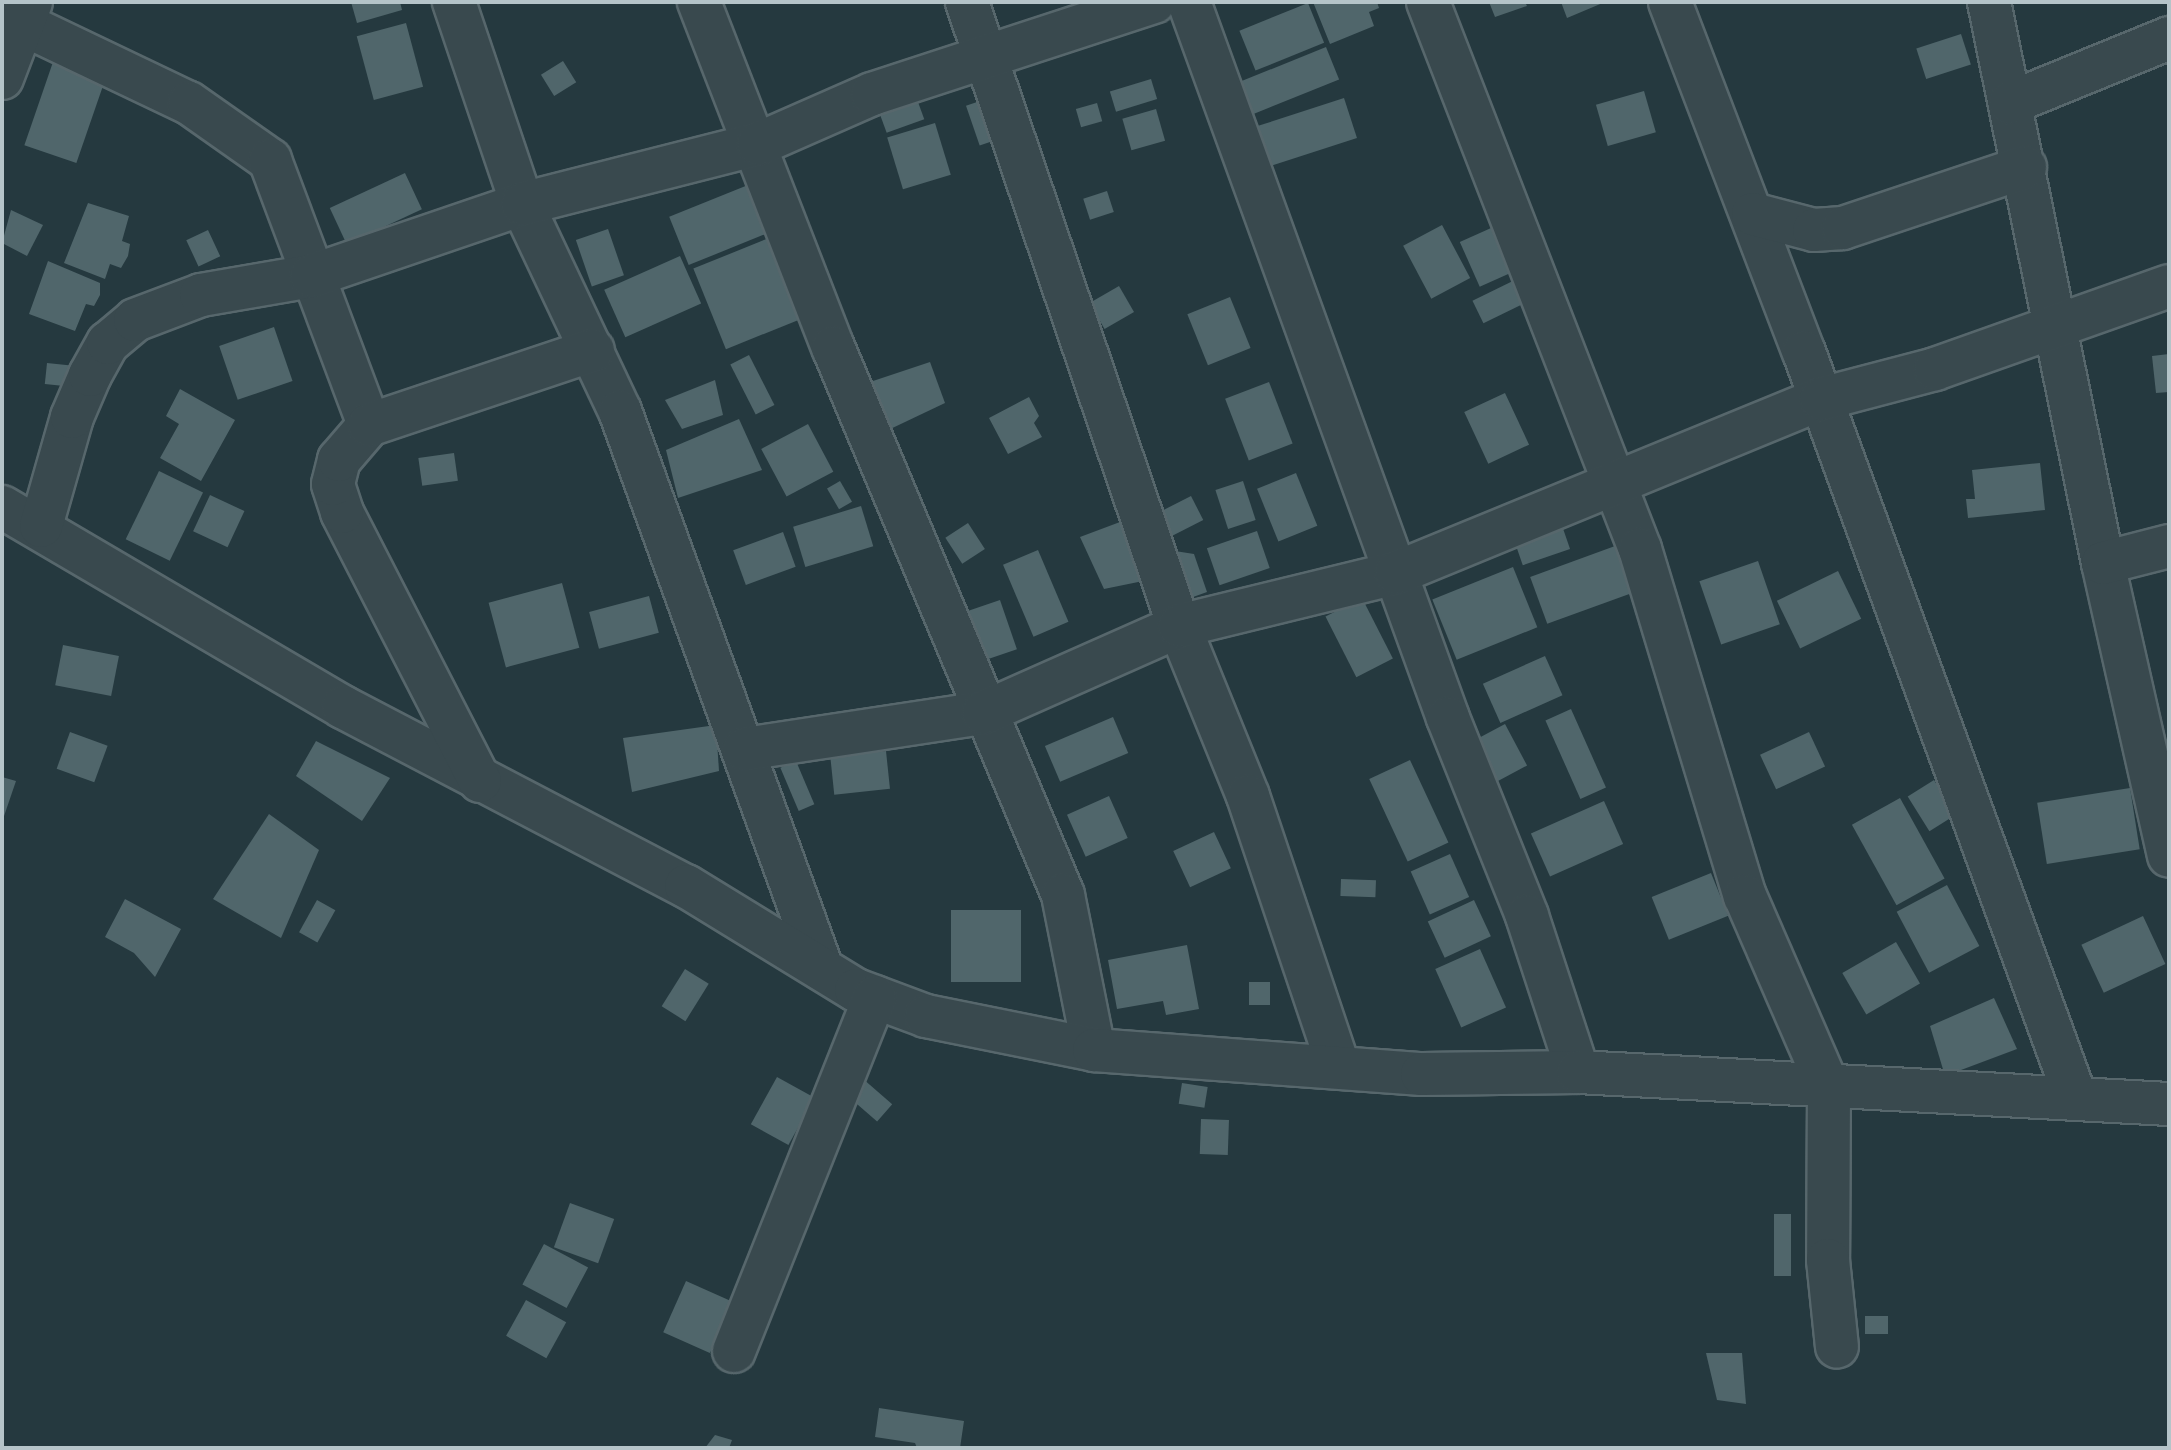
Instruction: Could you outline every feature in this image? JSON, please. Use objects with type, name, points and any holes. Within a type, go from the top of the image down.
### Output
[{"type":"street","points":[[454,2],[522,204],[593,350],[744,749],[822,969]]},
{"type":"street","points":[[699,2],[758,144],[833,347],[983,713],[1063,895],[1094,1050]]},
{"type":"street","points":[[967,2],[988,54],[1179,626],[1248,796],[1338,1065]]},
{"type":"street","points":[[41,526],[72,417],[108,343],[135,320],[201,295],[311,276],[522,204],[758,144],[872,94],[1154,2]]},
{"type":"street","points":[[1189,2],[1396,573],[1527,916],[1578,1072]]},
{"type":"street","points":[[1428,2],[1613,486],[1640,549],[1745,896],[1829,1089],[1828,1260],[1837,1347]]},
{"type":"street","points":[[1670,2],[1753,214],[2075,1096]]},
{"type":"street","points":[[1989,2],[2025,167],[2103,563],[2159,759],[2169,856]]},
{"type":"street","points":[[2,78],[19,14],[189,103],[270,160],[369,425]]},
{"type":"street","points":[[2010,103],[2169,38]]},
{"type":"street","points":[[1753,214],[1814,230],[1843,228],[2025,167]]},
{"type":"street","points":[[744,749],[983,713],[1179,626],[1396,573],[1821,399],[2057,328],[2169,286]]},
{"type":"street","points":[[480,781],[342,512],[333,484],[339,460],[369,425],[593,350]]},
{"type":"street","points":[[2,507],[41,526],[100,568],[480,781],[686,886],[822,969],[875,997],[926,1016],[1094,1050],[1510,1077],[1578,1072],[1829,1089],[2075,1096],[2169,1104]]},
{"type":"street","points":[[2103,563],[2169,546]]},
{"type":"street","points":[[734,1351],[875,997]]},
{"type":"building","points":[[351,2],[400,2],[402,10],[357,23]]},
{"type":"building","points":[[1313,2],[1377,2],[1379,8],[1369,12],[1374,26],[1330,44]]},
{"type":"building","points":[[1489,2],[1525,2],[1527,6],[1495,17]]},
{"type":"building","points":[[1561,2],[1605,2],[1567,18]]},
{"type":"building","points":[[1308,3],[1324,43],[1255,71],[1239,31]]},
{"type":"building","points":[[406,23],[423,87],[374,100],[357,36]]},
{"type":"building","points":[[1961,34],[1971,64],[1926,79],[1916,49]]},
{"type":"building","points":[[1326,47],[1339,79],[1253,114],[1240,82]]},
{"type":"building","points":[[563,61],[576,82],[554,96],[541,75]]},
{"type":"building","points":[[53,62],[105,80],[76,163],[24,145]]},
{"type":"building","points":[[1151,79],[1157,99],[1116,112],[1110,92]]},
{"type":"building","points":[[914,91],[924,119],[887,133],[876,105]]},
{"type":"building","points":[[1644,91],[1656,132],[1608,146],[1596,105]]},
{"type":"building","points":[[1344,98],[1357,138],[1270,166],[1257,126]]},
{"type":"building","points":[[983,100],[997,140],[980,146],[966,106]]},
{"type":"building","points":[[1097,103],[1102,121],[1081,127],[1076,109]]},
{"type":"building","points":[[1156,109],[1165,141],[1131,150],[1122,119]]},
{"type":"building","points":[[935,123],[951,175],[903,189],[887,138]]},
{"type":"building","points":[[405,173],[422,209],[347,244],[330,208]]},
{"type":"building","points":[[748,185],[767,233],[689,265],[669,217]]},
{"type":"building","points":[[1107,191],[1114,212],[1090,220],[1083,199]]},
{"type":"building","points":[[88,203],[129,216],[122,241],[130,244],[128,256],[121,268],[110,264],[105,279],[64,263]]},
{"type":"building","points":[[11,210],[43,225],[27,256],[2,243]]},
{"type":"building","points":[[1500,224],[1520,269],[1480,287],[1460,242]]},
{"type":"building","points":[[1442,225],[1470,278],[1431,299],[1403,246]]},
{"type":"building","points":[[608,229],[624,275],[592,286],[576,240]]},
{"type":"building","points":[[208,230],[220,256],[199,266],[186,240]]},
{"type":"building","points":[[774,236],[807,317],[726,349],[693,269]]},
{"type":"building","points":[[680,256],[701,304],[625,337],[604,290]]},
{"type":"building","points":[[48,261],[100,283],[100,295],[94,306],[86,304],[75,331],[29,314]]},
{"type":"building","points":[[1521,277],[1532,299],[1483,323],[1472,301]]},
{"type":"building","points":[[1119,286],[1134,312],[1105,329],[1090,303]]},
{"type":"building","points":[[1230,297],[1251,348],[1208,365],[1187,314]]},
{"type":"building","points":[[274,327],[293,381],[238,400],[219,346]]},
{"type":"building","points":[[2169,354],[2169,392],[2156,393],[2152,356]]},
{"type":"building","points":[[749,355],[774,405],[756,414],[730,365]]},
{"type":"building","points":[[930,362],[945,403],[884,432],[864,384]]},
{"type":"building","points":[[47,363],[76,366],[74,387],[45,384]]},
{"type":"building","points":[[715,380],[723,415],[682,429],[665,400]]},
{"type":"building","points":[[1269,382],[1293,444],[1249,460],[1225,399]]},
{"type":"building","points":[[180,389],[235,420],[201,481],[160,458],[179,424],[166,416]]},
{"type":"building","points":[[1505,393],[1529,445],[1488,464],[1464,412]]},
{"type":"building","points":[[1029,397],[1039,416],[1034,423],[1042,437],[1008,454],[989,418]]},
{"type":"building","points":[[739,419],[762,470],[678,498],[666,450]]},
{"type":"building","points":[[808,424],[833,472],[787,497],[761,449]]},
{"type":"building","points":[[454,453],[458,481],[422,486],[418,458]]},
{"type":"building","points":[[2040,463],[2045,510],[1968,518],[1966,499],[1975,499],[1972,470]]},
{"type":"building","points":[[159,471],[203,492],[170,561],[126,539]]},
{"type":"building","points":[[1296,473],[1317,526],[1278,542],[1257,489]]},
{"type":"building","points":[[840,481],[852,502],[839,509],[827,489]]},
{"type":"building","points":[[1243,481],[1256,520],[1228,529],[1215,490]]},
{"type":"building","points":[[210,495],[244,511],[228,547],[193,531]]},
{"type":"building","points":[[1191,496],[1203,520],[1169,537],[1157,513]]},
{"type":"building","points":[[861,506],[873,546],[805,567],[793,527]]},
{"type":"building","points":[[1558,514],[1570,549],[1523,565],[1511,530]]},
{"type":"building","points":[[1128,519],[1148,580],[1104,589],[1080,537]]},
{"type":"building","points":[[968,523],[985,549],[962,564],[945,538]]},
{"type":"building","points":[[1257,531],[1270,568],[1220,585],[1207,548]]},
{"type":"building","points":[[783,532],[796,567],[746,585],[733,550]]},
{"type":"building","points":[[1626,542],[1643,589],[1547,624],[1530,577]]},
{"type":"building","points":[[1038,550],[1068,622],[1033,637],[1003,565]]},
{"type":"building","points":[[1175,551],[1194,554],[1207,592],[1182,601]]},
{"type":"building","points":[[1758,561],[1780,624],[1721,645],[1699,581]]},
{"type":"building","points":[[1513,567],[1537,627],[1457,660],[1432,600]]},
{"type":"building","points":[[1838,571],[1861,619],[1800,648],[1777,601]]},
{"type":"building","points":[[562,583],[579,648],[506,667],[489,603]]},
{"type":"building","points":[[649,596],[659,633],[599,649],[589,612]]},
{"type":"building","points":[[1362,598],[1393,659],[1356,677],[1325,617]]},
{"type":"building","points":[[1000,600],[1017,649],[981,662],[964,612]]},
{"type":"building","points":[[63,645],[119,656],[111,696],[55,685]]},
{"type":"building","points":[[1545,656],[1562,695],[1500,723],[1483,684]]},
{"type":"building","points":[[1571,709],[1606,788],[1580,799],[1545,720]]},
{"type":"building","points":[[1113,717],[1128,753],[1060,782],[1045,746]]},
{"type":"building","points":[[1505,724],[1527,765],[1496,782],[1474,740]]},
{"type":"building","points":[[716,725],[719,771],[632,792],[623,738]]},
{"type":"building","points":[[70,732],[108,746],[94,782],[57,769]]},
{"type":"building","points":[[1809,732],[1825,766],[1776,789],[1760,755]]},
{"type":"building","points":[[316,741],[390,778],[362,821],[296,776]]},
{"type":"building","points":[[886,751],[890,789],[834,795],[830,757]]},
{"type":"building","points":[[1410,760],[1448,842],[1408,861],[1369,779]]},
{"type":"building","points":[[796,761],[814,804],[799,811],[780,768]]},
{"type":"building","points":[[2,777],[16,781],[2,822]]},
{"type":"building","points":[[1934,780],[1956,815],[1929,831],[1908,796]]},
{"type":"building","points":[[2130,788],[2140,849],[2047,864],[2037,803]]},
{"type":"building","points":[[1109,796],[1128,838],[1086,857],[1067,815]]},
{"type":"building","points":[[1900,798],[1945,878],[1896,905],[1852,825]]},
{"type":"building","points":[[1604,801],[1623,844],[1550,876],[1531,834]]},
{"type":"building","points":[[269,814],[319,850],[281,938],[213,899]]},
{"type":"building","points":[[1214,832],[1231,868],[1190,887],[1173,851]]},
{"type":"building","points":[[1450,854],[1469,897],[1430,914],[1411,871]]},
{"type":"building","points":[[1711,873],[1728,916],[1669,940],[1652,897]]},
{"type":"building","points":[[1341,879],[1376,880],[1375,897],[1340,896]]},
{"type":"building","points":[[1947,885],[1979,946],[1929,973],[1897,912]]},
{"type":"building","points":[[125,899],[181,929],[155,977],[134,953],[105,937]]},
{"type":"building","points":[[317,900],[335,910],[317,943],[299,932]]},
{"type":"building","points":[[1474,900],[1491,936],[1445,958],[1428,922]]},
{"type":"building","points":[[951,910],[1021,910],[1021,982],[951,982]]},
{"type":"building","points":[[2143,916],[2165,964],[2104,993],[2081,945]]},
{"type":"building","points":[[1896,942],[1920,984],[1866,1015],[1842,973]]},
{"type":"building","points":[[1187,945],[1199,1009],[1166,1015],[1163,1001],[1117,1009],[1108,960]]},
{"type":"building","points":[[1480,949],[1506,1007],[1461,1027],[1435,969]]},
{"type":"building","points":[[685,969],[709,984],[685,1021],[662,1006]]},
{"type":"building","points":[[1249,982],[1270,982],[1270,1005],[1249,1005]]},
{"type":"building","points":[[1994,998],[2017,1049],[1945,1076],[1930,1026]]},
{"type":"building","points":[[777,1077],[815,1098],[788,1145],[751,1124]]},
{"type":"building","points":[[862,1078],[892,1104],[877,1122],[847,1095]]},
{"type":"building","points":[[1182,1083],[1208,1087],[1204,1108],[1179,1104]]},
{"type":"building","points":[[1201,1119],[1229,1120],[1228,1155],[1200,1154]]},
{"type":"building","points":[[570,1203],[614,1219],[598,1263],[554,1247]]},
{"type":"building","points":[[1774,1214],[1791,1214],[1791,1276],[1774,1276]]},
{"type":"building","points":[[544,1244],[588,1267],[567,1308],[522,1285]]},
{"type":"building","points":[[686,1281],[733,1302],[710,1353],[663,1332]]},
{"type":"building","points":[[526,1300],[566,1322],[546,1358],[506,1336]]},
{"type":"building","points":[[1865,1316],[1888,1316],[1888,1334],[1865,1334]]},
{"type":"building","points":[[1706,1353],[1742,1353],[1746,1404],[1717,1400]]},
{"type":"building","points":[[879,1408],[964,1421],[960,1448],[917,1448],[915,1443],[875,1437]]},
{"type":"building","points":[[715,1435],[732,1440],[729,1448],[705,1448]]}]
